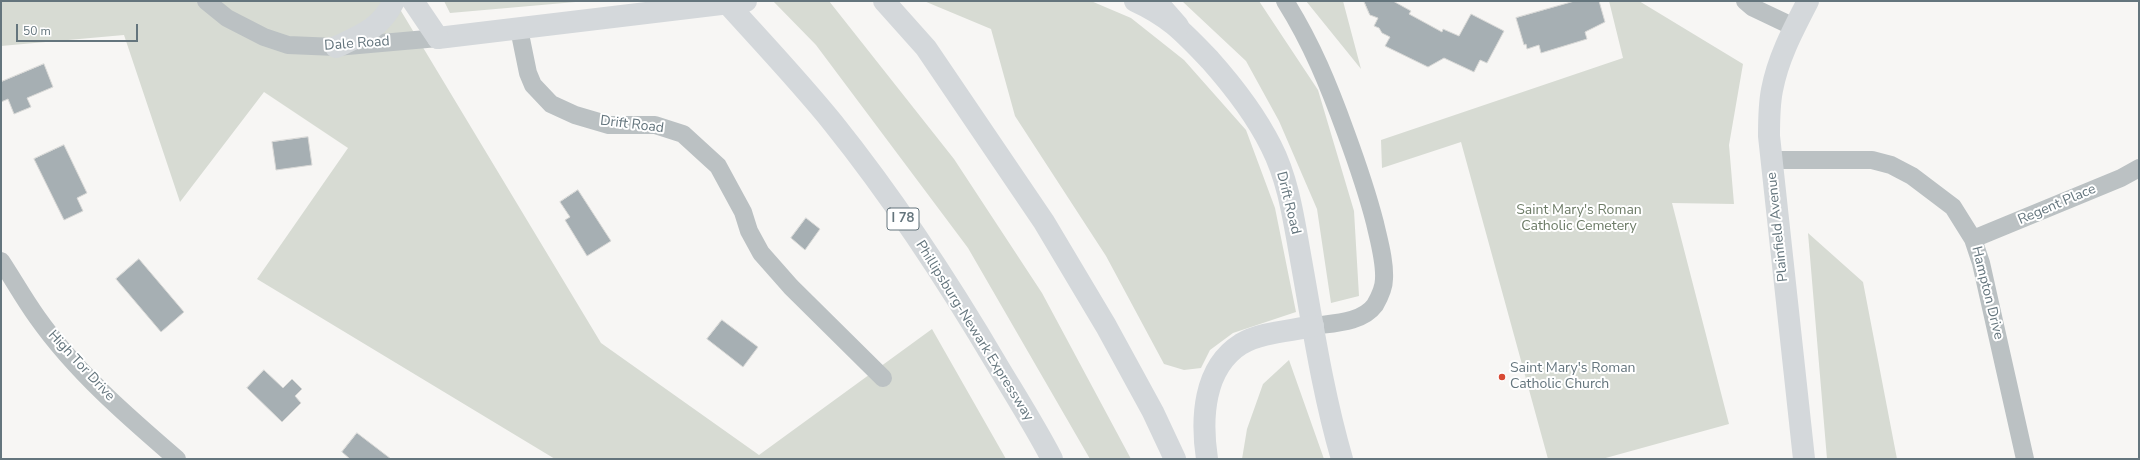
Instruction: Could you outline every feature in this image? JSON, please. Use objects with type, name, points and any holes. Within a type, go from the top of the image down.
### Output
[{"type":"main road","points":[[336,47],[368,32],[380,23],[394,1]]},
{"type":"main road","points":[[413,1],[438,38]]},
{"type":"main road","name":"Phillipsburg-Newark Expressway","points":[[725,1],[809,95],[873,176],[941,274],[977,331],[1052,459]]},
{"type":"main road","points":[[519,29],[746,1]]},
{"type":"main road","points":[[884,1],[926,48],[1044,222],[1106,326],[1153,412],[1175,459]]},
{"type":"main road","name":"Drift Road","points":[[1135,1],[1178,26],[1222,73],[1252,110],[1272,147],[1288,193],[1328,411],[1342,459]]},
{"type":"main road","points":[[1156,1],[1178,26]]},
{"type":"main road","name":"Plainfield Avenue","points":[[1804,459],[1770,160],[1769,136],[1771,91],[1777,67],[1794,27],[1808,1]]},
{"type":"main road","name":"Dale Road","points":[[438,38],[519,29]]},
{"type":"main road","points":[[1207,459],[1204,420],[1206,398],[1213,378],[1220,365],[1241,344],[1254,339],[1313,326]]},
{"type":"street","name":"Dale Road","points":[[206,1],[227,18],[264,37],[288,45],[336,47],[438,38]]},
{"type":"street","points":[[1285,1],[1303,30],[1325,74],[1367,190],[1382,251],[1384,280],[1374,306],[1362,315],[1349,321],[1313,326]]},
{"type":"street","points":[[1745,1],[1752,7],[1794,27]]},
{"type":"street","name":"Drift Road","points":[[519,29],[528,73],[533,85],[551,104],[575,115],[609,125],[655,125],[684,134],[718,166],[743,212],[749,231],[761,253],[791,288],[883,378]]},
{"type":"street","name":"Hampton Drive","points":[[1770,160],[1865,159],[1891,165],[1912,176],[1953,207],[1973,240],[1987,284],[2025,459]]},
{"type":"street","name":"Regent Place","points":[[1973,240],[2106,184],[2139,168]]},
{"type":"street","name":"High Tor Drive","points":[[1,260],[37,317],[85,374],[143,430],[177,459]]},
{"type":"green space","points":[[1,1],[395,1],[601,343],[759,455],[932,329],[1006,459],[555,459],[257,279],[348,148],[264,92],[180,202],[124,35],[1,46]]},
{"type":"green space","points":[[444,1],[587,1],[450,13]]},
{"type":"green space","points":[[773,1],[829,1],[954,159],[1042,293],[1131,459],[1090,459],[968,248],[816,45]]},
{"type":"green space","points":[[924,1],[1091,1],[1131,18],[1184,60],[1246,130],[1275,208],[1296,312],[1233,333],[1210,350],[1201,368],[1184,370],[1164,364],[1106,256],[1015,116],[991,29]]},
{"type":"green space","points":[[1182,1],[1259,1],[1318,90],[1354,211],[1359,296],[1331,303],[1317,209],[1279,121],[1246,61]]},
{"type":"green space","points":[[1306,1],[1343,1],[1361,69]]},
{"type":"green space","name":"Saint Mary's Roman Catholic Cemetery","points":[[1609,1],[1639,1],[1743,64],[1729,145],[1734,204],[1672,203],[1729,424],[1602,459],[1548,459],[1461,142],[1382,168],[1381,140],[1623,58]]},
{"type":"green space","points":[[1808,233],[1863,282],[1897,459],[1827,459]]},
{"type":"green space","points":[[1289,360],[1324,459],[1242,459],[1247,429],[1263,384]]},
{"type":"building","points":[[1364,1],[1393,1],[1411,11],[1409,14],[1442,32],[1443,29],[1459,36],[1471,14],[1504,31],[1487,63],[1480,60],[1474,72],[1444,58],[1428,67],[1385,46],[1390,37],[1382,33],[1379,28],[1374,26],[1378,18],[1370,15]]},
{"type":"building","points":[[1575,1],[1599,1],[1605,22],[1585,32],[1587,39],[1541,53],[1539,45],[1527,49],[1526,44],[1524,45],[1516,18]]},
{"type":"building","points":[[44,64],[53,87],[27,98],[31,107],[14,114],[8,99],[1,102],[1,82]]},
{"type":"building","points":[[308,137],[312,165],[276,170],[272,142]]},
{"type":"building","points":[[64,145],[87,193],[77,198],[83,211],[64,220],[34,159]]},
{"type":"building","points":[[578,190],[611,241],[587,256],[565,220],[570,217],[560,202]]},
{"type":"building","points":[[806,218],[820,229],[805,250],[791,238]]},
{"type":"building","points":[[139,259],[184,312],[161,332],[116,279]]},
{"type":"building","points":[[722,320],[758,347],[743,367],[707,339]]},
{"type":"building","points":[[264,370],[283,388],[292,379],[302,389],[295,396],[301,403],[282,422],[247,388]]},
{"type":"building","points":[[357,433],[391,459],[350,459],[342,452]]},
{"type":"place","name":"Saint Mary's Roman Catholic Church","points":[[1502,377]]}]
